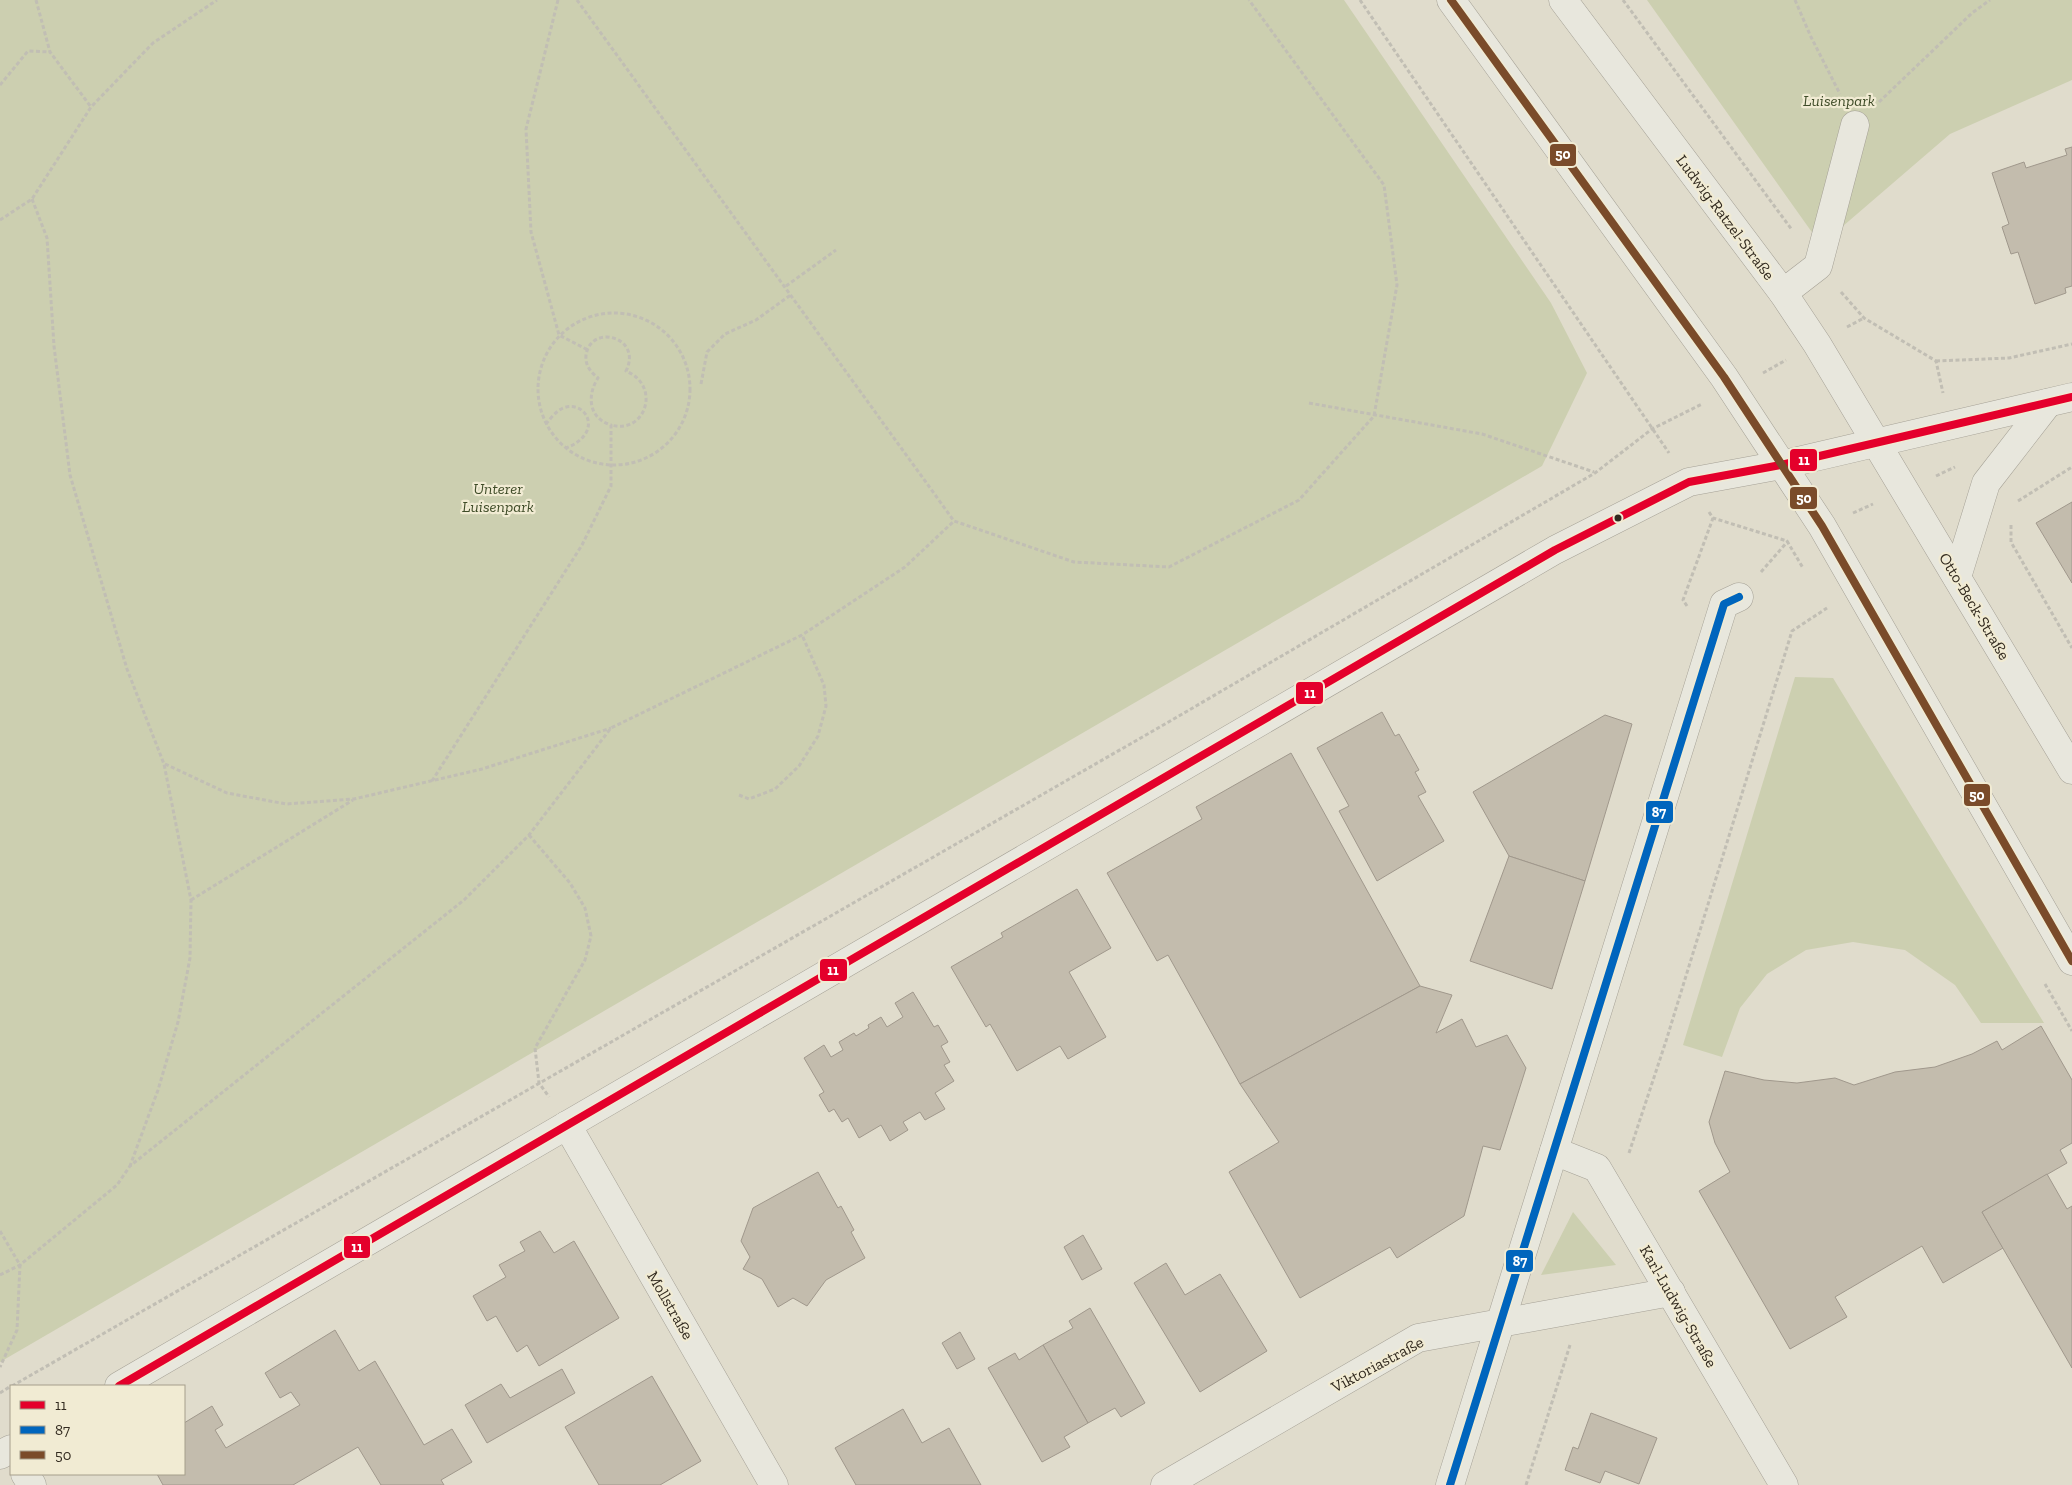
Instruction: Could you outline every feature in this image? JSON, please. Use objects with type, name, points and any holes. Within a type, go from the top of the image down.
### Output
[{"type":"street","points":[[1451,0],[1724,377],[1822,526],[2072,961]]},
{"type":"street","name":"Ludwig-Ratzel-Straße","points":[[1563,0],[1783,293],[1876,443]]},
{"type":"street","points":[[1783,293],[1818,266],[1855,125]]},
{"type":"street","points":[[121,1385],[1555,550],[1689,482],[1781,465],[2060,400]]},
{"type":"street","points":[[1957,577],[1986,483],[2060,400]]},
{"type":"street","name":"Otto-Beck-Straße","points":[[1876,443],[2072,770]]},
{"type":"street","points":[[1450,1485],[1554,1151],[1732,600]]},
{"type":"street","name":"Mollstraße","points":[[568,1125],[774,1485]]},
{"type":"street","name":"Karl-Ludwig-Straße","points":[[1554,1151],[1597,1168],[1784,1485]]},
{"type":"street","name":"Viktoriastraße","points":[[1165,1485],[1418,1338],[1671,1292]]},
{"type":"path","points":[[36,0],[50,52],[91,108]]},
{"type":"path","points":[[0,220],[32,199],[91,108],[152,43],[217,0]]},
{"type":"path","points":[[558,0],[526,129],[531,232],[559,335],[588,350]]},
{"type":"path","points":[[577,0],[792,294],[954,521],[1074,562],[1169,567],[1299,500],[1374,416],[1397,285],[1384,185],[1249,0]]},
{"type":"path","points":[[13,1385],[1163,725],[1595,473],[1652,429],[1360,0]]},
{"type":"path","points":[[1623,0],[1818,266],[1864,318]]},
{"type":"path","points":[[1796,0],[1811,37],[1855,125],[1972,13],[1990,0]]},
{"type":"path","points":[[0,86],[28,51],[50,52]]},
{"type":"path","points":[[0,1275],[20,1264],[118,1185],[130,1166],[158,1090],[178,1022],[190,958],[191,900],[164,764],[127,669],[70,475],[54,346],[47,238],[32,199]]},
{"type":"path","points":[[786,286],[836,250]]},
{"type":"path","points":[[701,384],[707,352],[725,334],[756,320],[792,294]]},
{"type":"path","points":[[609,312],[630,314],[654,324],[672,339],[685,359],[690,379],[689,404],[680,428],[666,445],[646,458],[622,465],[598,464],[579,457],[566,448],[554,437],[546,424],[538,400],[538,375],[547,352],[559,335],[573,324],[590,316],[609,312]]},
{"type":"path","points":[[609,336],[622,342],[627,347],[630,360],[626,371],[641,381],[646,389],[647,399],[645,409],[640,417],[632,423],[623,426],[611,425],[599,418],[594,412],[590,395],[598,378],[592,374],[586,363],[588,350],[591,344],[602,337],[609,336]]},
{"type":"path","points":[[1936,361],[2009,358],[2072,344]]},
{"type":"path","points":[[1309,403],[1482,434],[1595,473]]},
{"type":"path","points":[[546,424],[560,409],[567,407],[580,409],[586,416],[589,426],[585,438],[566,448]]},
{"type":"path","points":[[586,416],[594,412]]},
{"type":"path","points":[[432,781],[582,545],[611,486],[611,425]]},
{"type":"path","points":[[2011,505],[2072,467]]},
{"type":"path","points":[[1787,541],[1732,600],[1689,609],[1683,600],[1713,518],[1787,541],[1807,575]]},
{"type":"path","points":[[164,764],[227,793],[286,804],[354,799],[482,769],[611,728],[802,635],[905,566],[954,521]]},
{"type":"path","points":[[2011,523],[2011,542],[2072,648]]},
{"type":"path","points":[[1615,1196],[1666,1041],[1792,631],[1827,608],[1822,600]]},
{"type":"path","points":[[738,795],[749,798],[775,789],[799,766],[818,736],[826,706],[824,685],[802,635]]},
{"type":"path","points":[[130,1166],[464,900],[529,835],[611,728]]},
{"type":"path","points":[[191,900],[354,799]]},
{"type":"path","points":[[529,835],[570,883],[585,908],[591,936],[585,960],[535,1048],[539,1083],[568,1125]]},
{"type":"path","points":[[2042,980],[2072,1031]]},
{"type":"path","points":[[0,1231],[20,1264],[17,1330],[0,1367]]},
{"type":"path","points":[[1526,1485],[1582,1308]]},
{"type":"green space","name":"Unterer Luisenpark","points":[[0,0],[1344,0],[1551,303],[1587,373],[1542,466],[0,1362]]},
{"type":"green space","name":"Luisenpark","points":[[1647,0],[2072,0],[2072,80],[1950,134],[1821,245]]},
{"type":"green space","points":[[1795,677],[1833,678],[2044,1023],[1981,1023],[1955,985],[1905,950],[1853,942],[1806,950],[1767,974],[1740,1008],[1722,1057],[1683,1045]]},
{"type":"green space","points":[[1573,1212],[1616,1265],[1541,1275]]},
{"type":"building","points":[[2072,147],[2072,286],[2065,288],[2066,293],[2035,304],[2018,252],[2011,254],[2002,227],[2009,224],[1992,173],[2024,162],[2026,168],[2067,155],[2065,149]]},
{"type":"building","points":[[2072,502],[2072,583],[2036,523]]},
{"type":"building","points":[[1382,712],[1395,736],[1399,734],[1419,770],[1415,772],[1426,792],[1418,796],[1444,841],[1377,881],[1339,811],[1349,806],[1317,748]]},
{"type":"building","points":[[1605,715],[1632,724],[1585,881],[1509,856],[1473,792]]},
{"type":"building","points":[[1291,753],[1420,986],[1240,1084],[1168,955],[1157,961],[1107,873],[1202,819],[1196,807]]},
{"type":"building","points":[[1509,856],[1585,881],[1552,989],[1470,961]]},
{"type":"building","points":[[1077,889],[1111,948],[1069,972],[1106,1037],[1068,1059],[1060,1046],[1017,1071],[990,1024],[986,1027],[951,967],[1003,937],[1001,933]]},
{"type":"building","points":[[1420,986],[1452,995],[1436,1033],[1462,1019],[1476,1047],[1507,1035],[1526,1068],[1500,1150],[1483,1146],[1464,1216],[1397,1258],[1390,1247],[1300,1298],[1229,1172],[1279,1142],[1240,1084]]},
{"type":"building","points":[[913,992],[934,1027],[938,1025],[948,1042],[941,1046],[950,1062],[944,1065],[954,1081],[935,1093],[945,1109],[925,1120],[920,1112],[903,1122],[908,1130],[890,1141],[881,1125],[859,1138],[848,1118],[842,1122],[834,1109],[829,1112],[819,1095],[824,1092],[804,1058],[824,1045],[831,1057],[843,1050],[839,1042],[854,1033],[856,1036],[881,1017],[887,1027],[903,1017],[895,1003]]},
{"type":"building","points":[[2041,1026],[2072,1080],[2072,1143],[2060,1150],[2067,1163],[1982,1212],[2003,1248],[1943,1283],[1922,1246],[1835,1297],[1847,1317],[1790,1349],[1699,1191],[1730,1172],[1715,1143],[1709,1122],[1725,1071],[1764,1080],[1797,1083],[1835,1078],[1854,1085],[1895,1072],[1935,1067],[1972,1054],[1997,1041],[2002,1050]]},
{"type":"building","points":[[818,1172],[838,1208],[841,1206],[854,1230],[851,1232],[865,1258],[826,1280],[807,1306],[793,1298],[778,1307],[762,1279],[743,1269],[750,1257],[741,1241],[753,1208]]},
{"type":"building","points":[[2047,1174],[2067,1209],[2072,1206],[2072,1368],[1982,1212]]},
{"type":"building","points":[[540,1231],[554,1253],[574,1241],[619,1318],[539,1366],[527,1345],[517,1352],[496,1316],[487,1321],[473,1296],[506,1277],[499,1265],[525,1251],[520,1242]]},
{"type":"building","points":[[1083,1235],[1102,1269],[1082,1280],[1064,1247]]},
{"type":"building","points":[[1166,1263],[1185,1295],[1220,1274],[1267,1351],[1200,1392],[1134,1283]]},
{"type":"building","points":[[1090,1308],[1145,1403],[1121,1417],[1115,1408],[1088,1423],[1043,1345],[1073,1328],[1069,1321]]},
{"type":"building","points":[[335,1330],[359,1371],[375,1361],[424,1445],[452,1429],[472,1462],[441,1480],[444,1485],[381,1485],[358,1447],[293,1485],[163,1485],[158,1475],[185,1475],[185,1422],[212,1406],[223,1425],[215,1430],[226,1448],[300,1405],[291,1392],[280,1398],[265,1373]]},
{"type":"building","points":[[960,1332],[975,1359],[957,1369],[942,1343]]},
{"type":"building","points":[[1043,1345],[1088,1423],[1064,1437],[1070,1447],[1042,1462],[988,1368],[1015,1353],[1019,1360]]},
{"type":"building","points":[[562,1369],[575,1393],[487,1443],[465,1405],[501,1384],[510,1398]]},
{"type":"building","points":[[652,1376],[701,1461],[660,1485],[599,1485],[565,1427]]},
{"type":"building","points":[[903,1409],[922,1443],[949,1428],[981,1485],[856,1485],[835,1448]]},
{"type":"building","points":[[1591,1413],[1657,1438],[1639,1484],[1605,1471],[1600,1483],[1565,1470],[1573,1447],[1578,1449]]},
{"type":"transit line","name":"50","points":[[1451,0],[1724,377],[1822,526],[2072,961]]},
{"type":"transit line","name":"11","points":[[121,1385],[1555,550],[1689,482],[1781,465],[2072,397]]},
{"type":"transit line","name":"87","points":[[1450,1485],[1724,604],[1739,597]]}]
